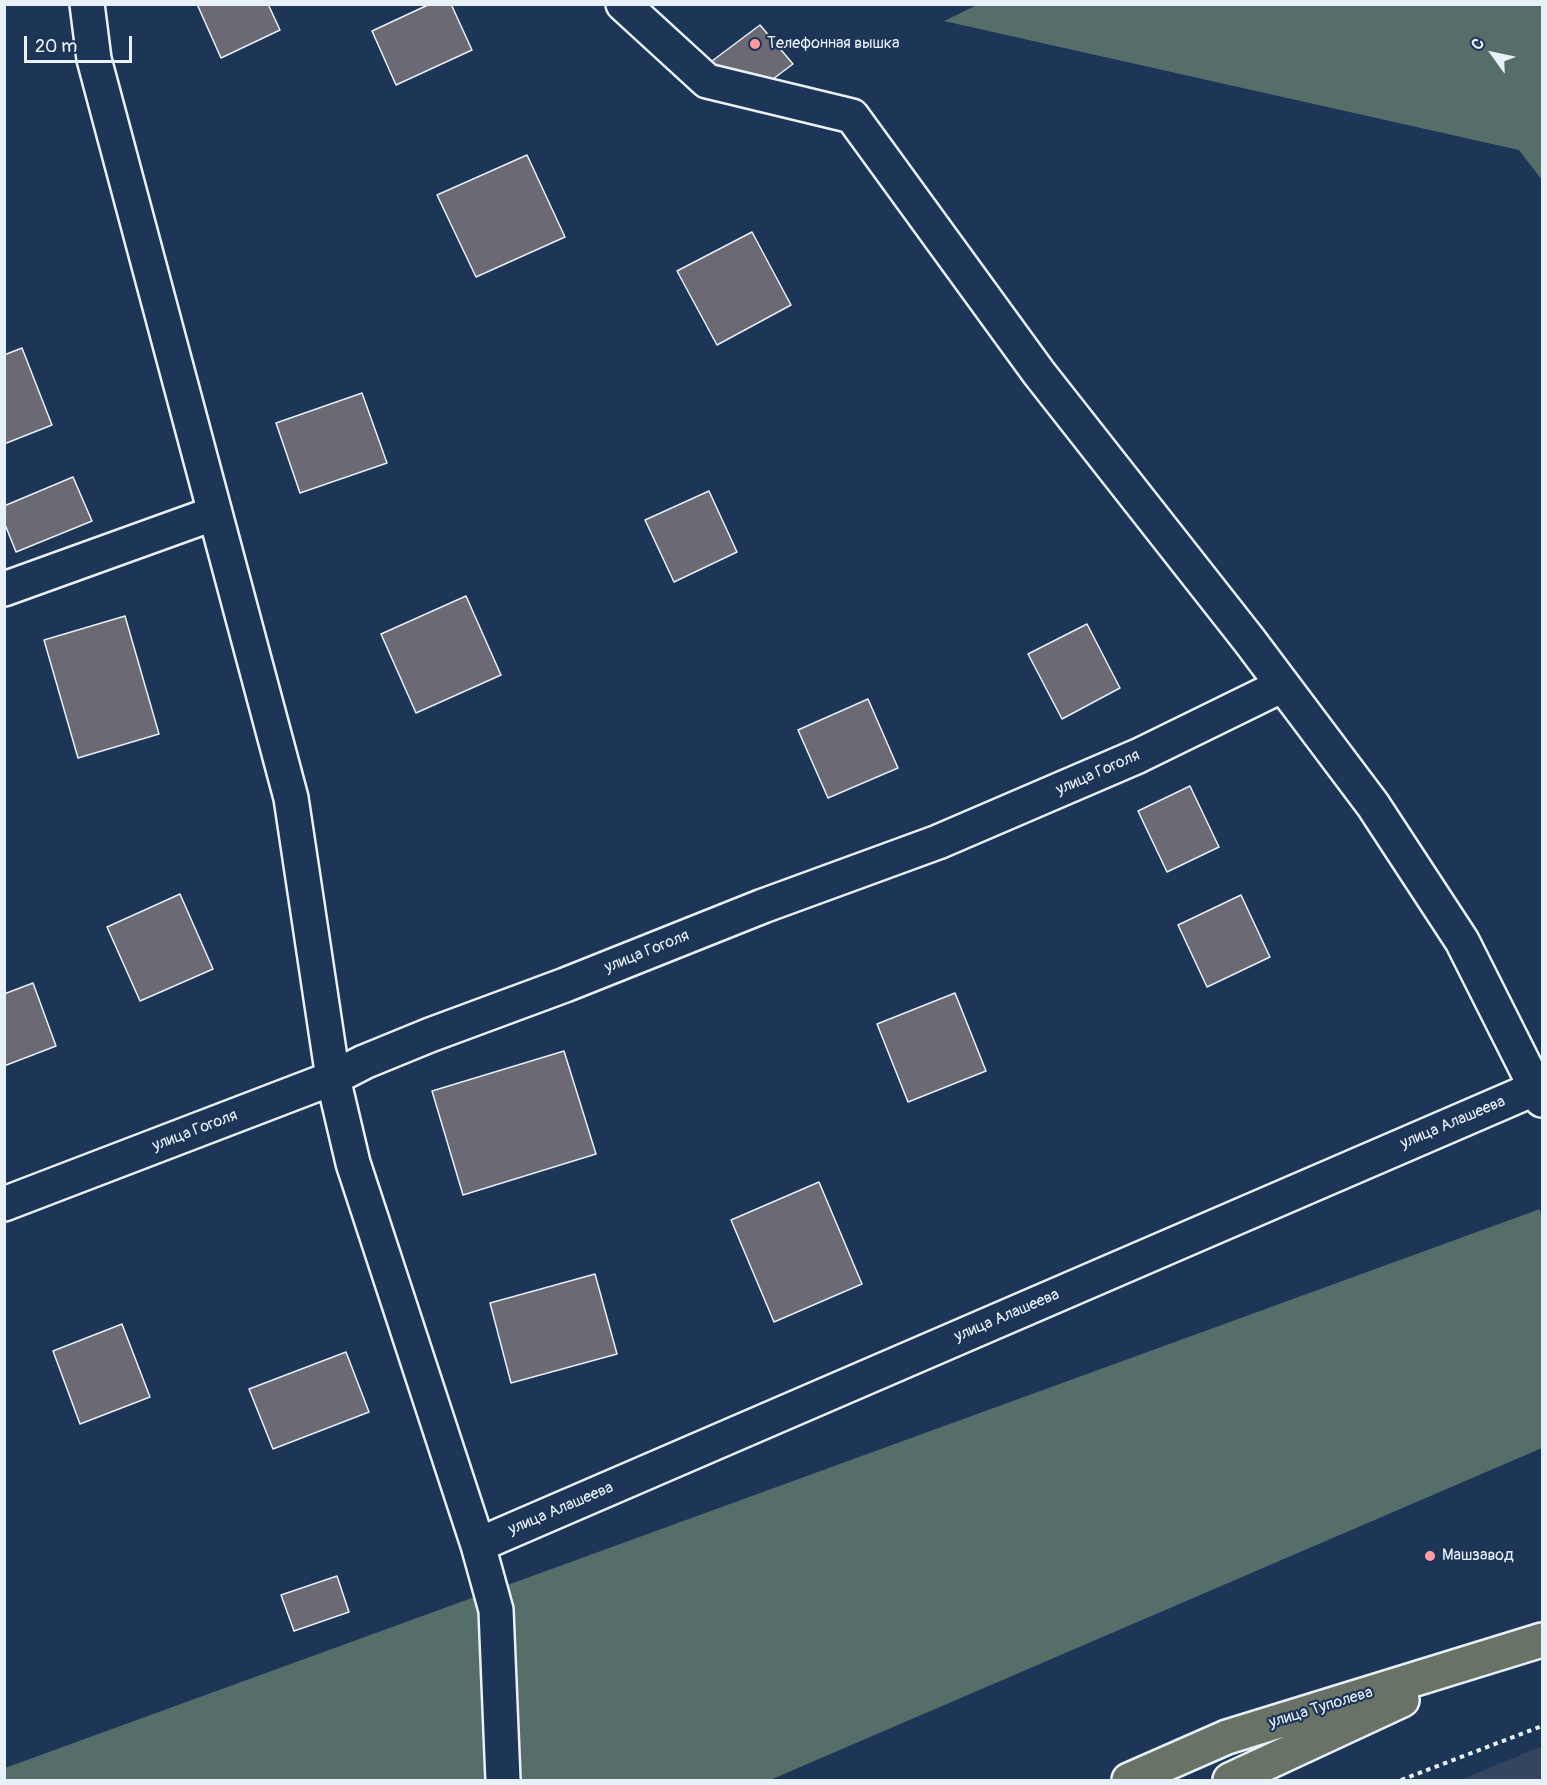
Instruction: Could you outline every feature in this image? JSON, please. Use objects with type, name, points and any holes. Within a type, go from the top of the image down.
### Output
[{"type":"main road","name":"улица Туполева","points":[[1129,1780],[1227,1737],[1530,1644]]},
{"type":"main road","name":"улица Туполева","points":[[1230,1780],[1530,1644]]},
{"type":"street","points":[[87,4],[94,59],[291,798],[333,1078],[353,1163],[478,1545],[496,1610],[503,1780]]},
{"type":"street","points":[[623,4],[707,81],[852,116],[1039,373],[1283,685],[1373,805],[1462,941],[1539,1094]]},
{"type":"street","points":[[4,589],[215,513]]},
{"type":"street","name":"улица Гоголя","points":[[4,1204],[333,1078],[364,1062],[430,1035],[565,985],[763,906],[938,842],[1137,756],[1283,685]]},
{"type":"street","name":"улица Алашеева","points":[[478,1545],[1539,1094]]},
{"type":"path","points":[[1401,1780],[1542,1726]]},
{"type":"shaded area","points":[[1542,1746],[1542,1780],[1460,1780]]},
{"type":"green space","points":[[977,5],[1542,5],[1542,180],[1519,150],[944,21]]},
{"type":"green space","points":[[1540,1209],[1542,1224],[1542,1448],[770,1780],[5,1780],[5,1768]]},
{"type":"building","points":[[197,4],[268,4],[280,30],[221,58]]},
{"type":"building","points":[[430,4],[451,4],[472,50],[396,85],[372,31]]},
{"type":"building","name":"Телефонная вышка","points":[[760,25],[793,64],[765,85],[708,64]]},
{"type":"building","points":[[527,155],[565,237],[476,277],[437,195]]},
{"type":"building","points":[[752,232],[791,305],[717,345],[677,271]]},
{"type":"building","points":[[22,348],[52,425],[4,444],[4,355]]},
{"type":"building","points":[[362,393],[387,463],[300,493],[276,423]]},
{"type":"building","points":[[73,477],[92,521],[16,552],[4,522],[4,506]]},
{"type":"building","points":[[709,491],[737,552],[674,582],[645,520]]},
{"type":"building","points":[[466,596],[501,675],[416,713],[381,634]]},
{"type":"building","points":[[125,616],[159,734],[78,758],[44,640]]},
{"type":"building","points":[[1087,624],[1120,688],[1062,719],[1028,654]]},
{"type":"building","points":[[868,699],[898,768],[828,798],[798,730]]},
{"type":"building","points":[[1190,786],[1219,847],[1167,872],[1138,811]]},
{"type":"building","points":[[180,894],[213,969],[140,1001],[107,927]]},
{"type":"building","points":[[1241,895],[1270,957],[1207,987],[1178,925]]},
{"type":"building","points":[[33,983],[56,1046],[4,1066],[4,994]]},
{"type":"building","points":[[955,993],[986,1071],[908,1102],[877,1024]]},
{"type":"building","points":[[564,1051],[596,1154],[463,1195],[432,1091]]},
{"type":"building","points":[[819,1182],[862,1284],[774,1322],[731,1220]]},
{"type":"building","points":[[595,1274],[617,1354],[511,1383],[490,1303]]},
{"type":"building","points":[[122,1324],[150,1397],[80,1424],[53,1351]]},
{"type":"building","points":[[346,1352],[369,1412],[273,1449],[249,1389]]},
{"type":"building","points":[[337,1576],[349,1612],[294,1631],[281,1595]]},
{"type":"place","name":"Телефонная вышка","points":[[755,44]]},
{"type":"place","name":"Машзавод","points":[[1430,1556]]}]
